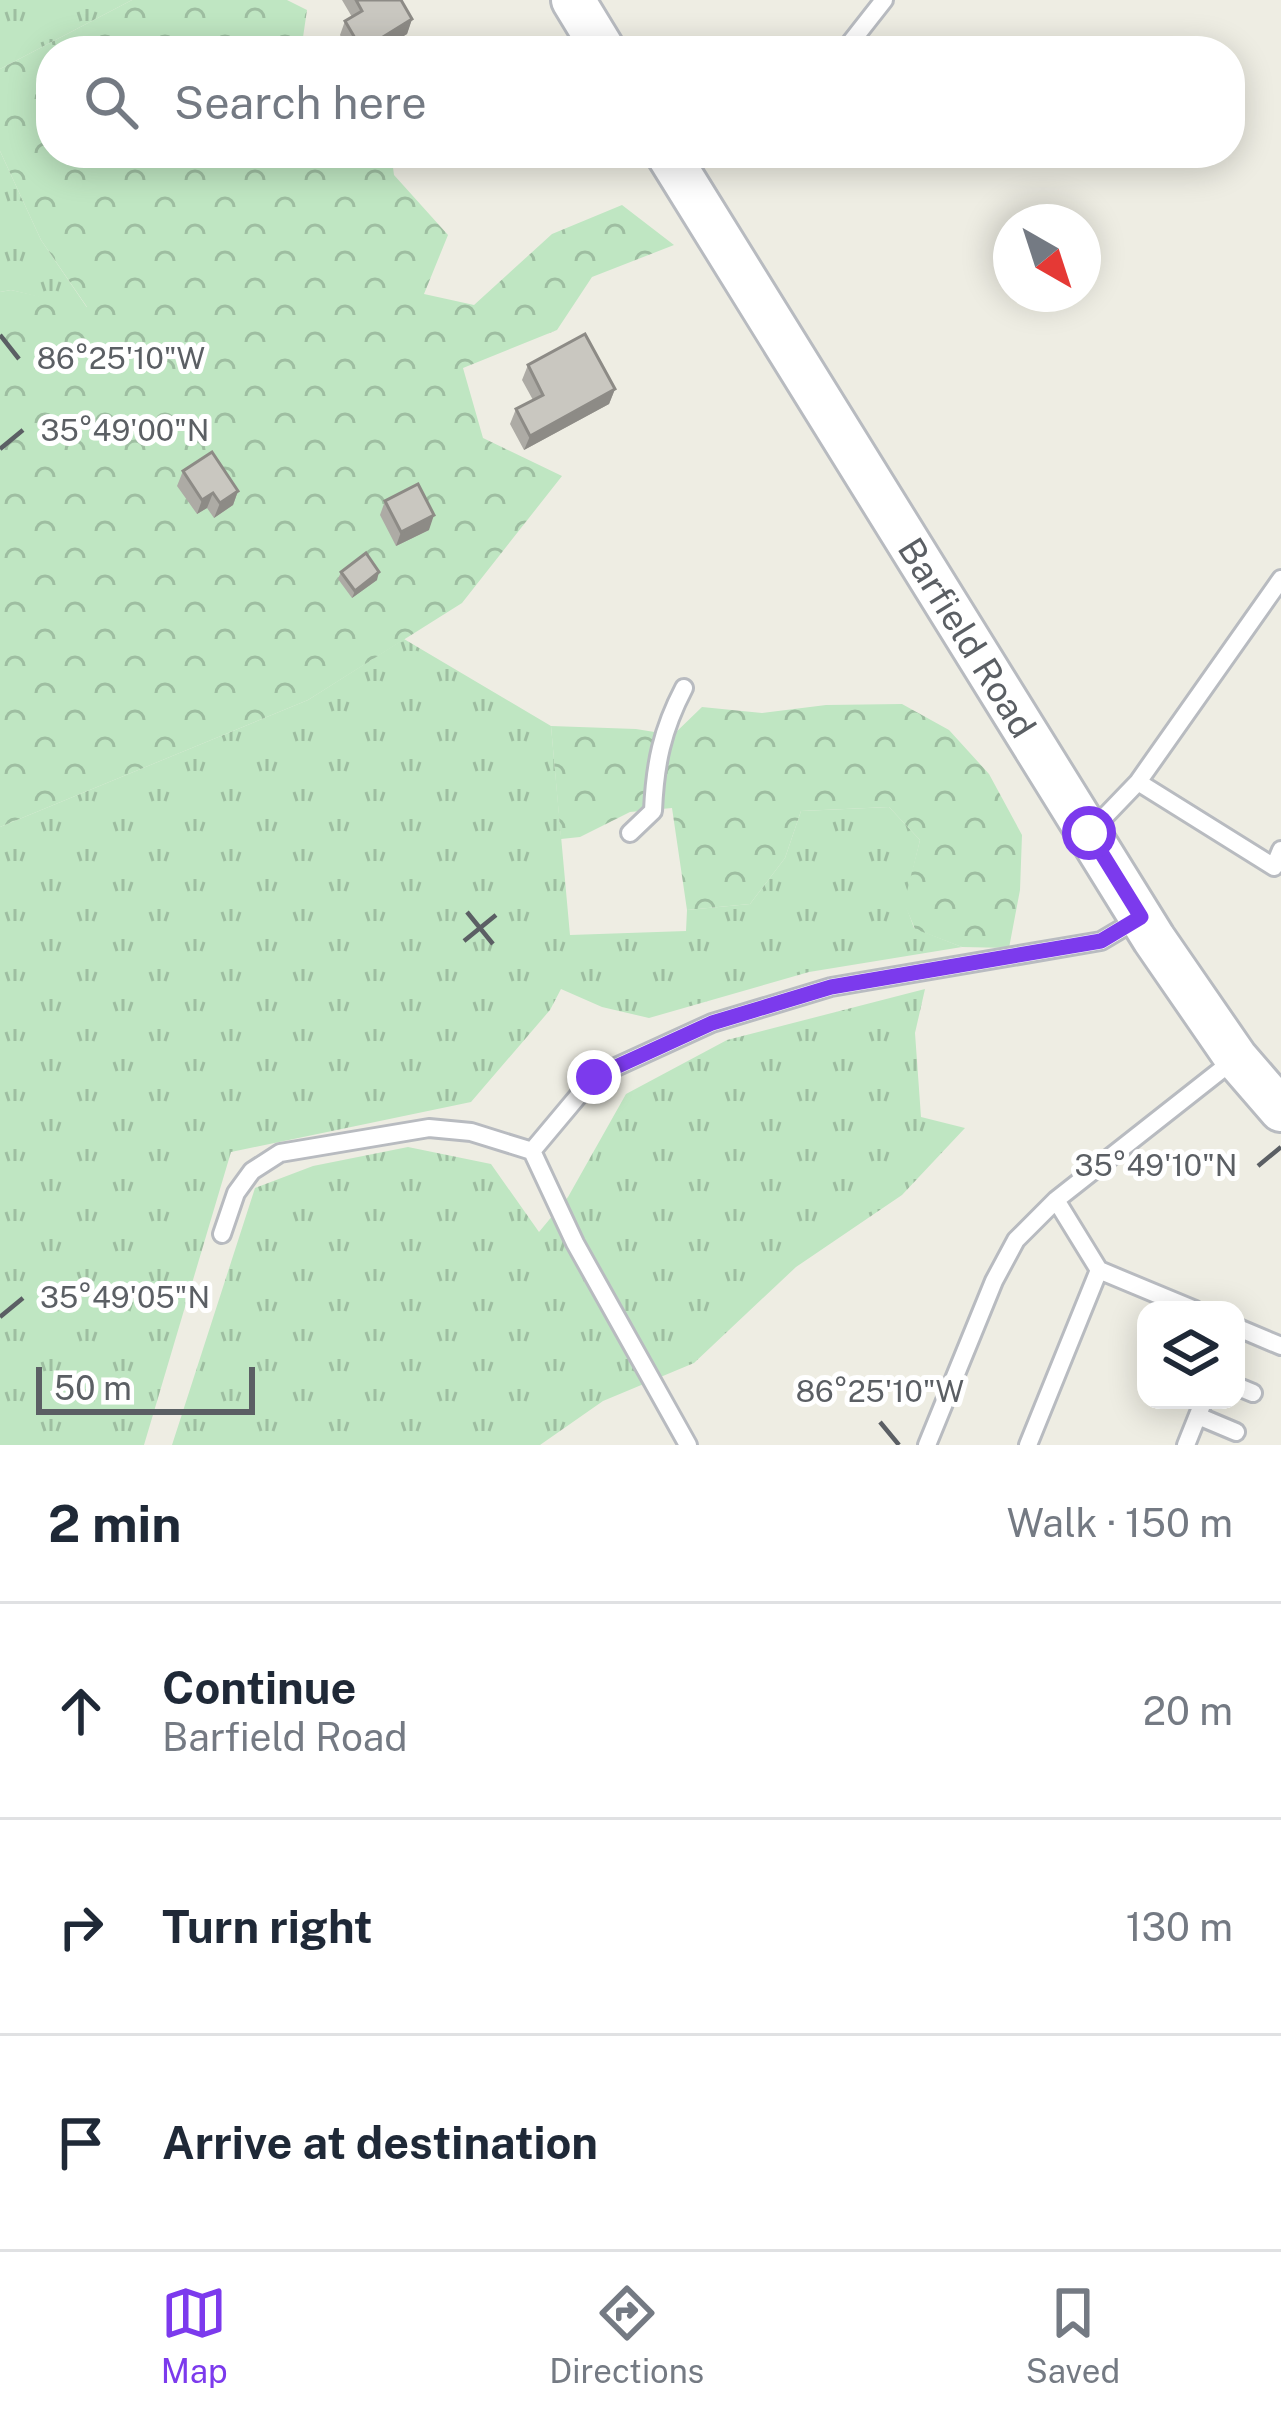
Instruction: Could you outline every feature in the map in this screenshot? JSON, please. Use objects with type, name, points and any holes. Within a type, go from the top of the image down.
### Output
[{"type":"street","points":[[572,0],[595,36]]},
{"type":"street","name":"Barfield Road","points":[[689,168],[1141,917],[1236,1058],[1281,1110]]},
{"type":"lane","points":[[856,36],[884,0]]},
{"type":"lane","points":[[1089,833],[1138,782],[1281,579]]},
{"type":"lane","points":[[630,833],[653,811],[655,766],[664,726],[684,688]]},
{"type":"lane","points":[[1138,782],[1279,862]]},
{"type":"lane","points":[[532,1151],[594,1077],[712,1023],[831,987],[1101,941],[1141,917]]},
{"type":"lane","points":[[927,1445],[994,1281],[1016,1240],[1056,1200],[1236,1058]]},
{"type":"lane","points":[[222,1234],[236,1193],[251,1172],[280,1153],[429,1128],[471,1132],[532,1151],[575,1243],[688,1445]]},
{"type":"lane","points":[[1056,1200],[1099,1270],[1173,1301]]},
{"type":"lane","points":[[1028,1445],[1099,1270]]},
{"type":"lane","points":[[1245,1332],[1281,1346]]},
{"type":"lane","points":[[1186,1445],[1201,1409]]},
{"type":"lane","points":[[1202,1409],[1236,1432]]},
{"type":"green space","points":[[0,0],[132,0],[63,36],[36,36],[36,50],[0,69]]},
{"type":"green space","points":[[132,0],[287,0],[307,10],[303,36],[63,36]]},
{"type":"green space","points":[[36,50],[36,168],[393,168],[394,175],[448,235],[424,294],[474,305],[552,234],[622,205],[674,245],[592,277],[557,330],[463,368],[483,438],[562,476],[462,603],[308,700],[0,827],[0,292],[11,290],[87,307],[41,240],[0,151],[0,69]]},
{"type":"green space","points":[[0,151],[41,240],[88,309],[11,290],[0,292]]},
{"type":"green space","points":[[404,639],[551,726],[570,935],[686,931],[687,910],[750,904],[785,858],[801,811],[889,807],[920,840],[905,903],[914,928],[962,947],[809,972],[649,1018],[602,1007],[561,989],[550,1010],[471,1102],[231,1152],[144,1445],[0,1445],[0,827],[308,700]]},
{"type":"green space","points":[[902,704],[949,730],[989,774],[1022,835],[1020,890],[1009,948],[962,947],[915,929],[904,903],[920,840],[889,807],[801,811],[785,858],[750,904],[687,910],[672,808],[630,812],[580,837],[561,839],[551,726],[673,735],[702,707],[762,713],[826,705]]},
{"type":"green space","points":[[925,989],[915,1033],[921,1117],[965,1128],[902,1195],[796,1267],[694,1363],[603,1401],[540,1445],[172,1445],[255,1188],[313,1166],[408,1147],[491,1164],[539,1232],[568,1197],[626,1094],[727,1040]]},
{"type":"building","points":[[356,0],[401,0],[412,19],[385,36],[354,36],[345,21],[362,11]]},
{"type":"building","points":[[585,334],[615,389],[530,436],[516,409],[543,395],[528,365]]},
{"type":"building","points":[[212,452],[238,491],[220,503],[213,493],[202,500],[183,471]]},
{"type":"building","points":[[418,484],[434,515],[401,532],[385,501]]},
{"type":"building","points":[[366,553],[379,572],[355,591],[341,572]]},
{"type":"route","points":[[594,1077],[712,1023],[831,987],[1101,941],[1141,917],[1089,833]]}]
